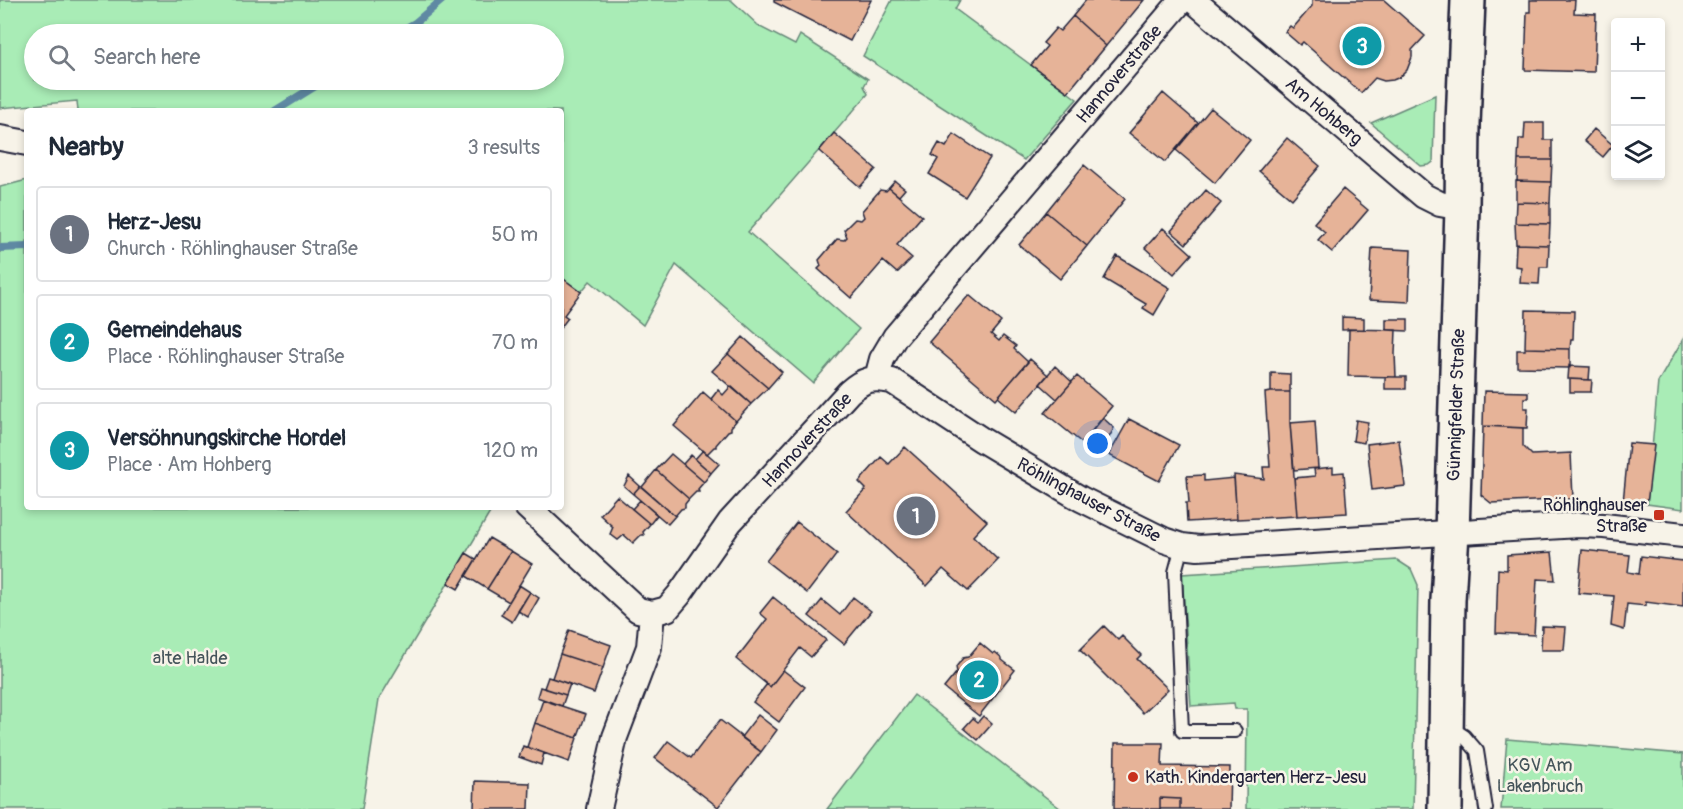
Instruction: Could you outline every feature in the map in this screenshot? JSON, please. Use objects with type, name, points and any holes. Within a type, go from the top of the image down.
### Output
[{"type":"street","name":"Hannoverstraße","points":[[652,613],[667,609],[730,522],[849,392],[859,384],[877,378],[882,359],[895,337],[1182,0]]},
{"type":"street","name":"Am Hohberg","points":[[1192,0],[1424,196],[1440,204],[1462,208]]},
{"type":"street","name":"Günnigfelder Straße","points":[[1445,809],[1448,600],[1468,0]]},
{"type":"street","points":[[0,138],[24,142]]},
{"type":"street","name":"Röhlinghauser Straße","points":[[877,378],[892,381],[982,440],[1081,499],[1164,540],[1182,546],[1197,548],[1579,525],[1683,535]]},
{"type":"street","points":[[530,510],[638,610],[652,613],[649,647],[615,737],[599,809]]},
{"type":"lane","points":[[1182,546],[1175,572],[1182,731],[1235,731]]},
{"type":"lane","points":[[1446,725],[1464,736],[1477,751],[1486,809]]},
{"type":"green space","points":[[0,0],[731,0],[760,27],[795,45],[800,35],[868,79],[864,86],[868,94],[748,232],[859,329],[813,383],[676,265],[643,325],[590,281],[581,292],[564,279],[564,108],[78,108],[77,101],[0,108]]},
{"type":"green space","points":[[892,0],[960,0],[955,9],[1077,99],[1024,160],[863,56]]},
{"type":"green space","points":[[1435,95],[1433,162],[1421,166],[1371,123]]},
{"type":"green space","name":"alte Halde","points":[[24,181],[24,510],[491,511],[379,699],[362,809],[0,809],[0,187]]},
{"type":"green space","points":[[1683,339],[1683,509],[1647,504],[1658,382]]},
{"type":"green space","points":[[1397,560],[1411,569],[1418,585],[1413,809],[1246,809],[1247,709],[1235,709],[1234,703],[1191,706],[1182,574]]},
{"type":"green space","points":[[914,695],[1061,809],[827,809]]},
{"type":"green space","name":"KGV Am Lakenbruch","points":[[1507,739],[1683,754],[1683,809],[1501,809]]},
{"type":"building","points":[[774,0],[871,0],[850,41]]},
{"type":"building","points":[[1086,0],[1144,0],[1106,46],[1073,16]]},
{"type":"building","points":[[1312,0],[1384,0],[1425,36],[1412,50],[1407,70],[1400,77],[1384,81],[1375,78],[1361,93],[1303,42],[1300,45],[1285,32],[1290,26],[1293,28],[1312,6]]},
{"type":"building","points":[[1530,0],[1575,0],[1574,13],[1596,14],[1594,72],[1525,70],[1527,12],[1530,12]]},
{"type":"building","points":[[1073,16],[1106,46],[1068,92],[1031,65],[1047,46],[1043,43],[1056,28],[1060,31]]},
{"type":"building","points":[[1163,93],[1198,123],[1165,162],[1129,133]]},
{"type":"building","points":[[1211,108],[1250,140],[1215,183],[1176,150]]},
{"type":"building","points":[[1525,123],[1544,123],[1544,140],[1552,140],[1552,160],[1518,160],[1519,139],[1524,139]]},
{"type":"building","points":[[1594,129],[1611,143],[1611,147],[1603,157],[1584,141]]},
{"type":"building","points":[[834,133],[876,169],[860,187],[819,151]]},
{"type":"building","points":[[954,134],[990,158],[965,197],[929,174],[938,159],[932,155],[939,143],[946,147]]},
{"type":"building","points":[[1287,138],[1320,166],[1292,199],[1259,171]]},
{"type":"building","points":[[1518,160],[1552,160],[1551,182],[1517,181]]},
{"type":"building","points":[[1084,165],[1125,199],[1087,246],[1046,212]]},
{"type":"building","points":[[895,181],[905,189],[899,196],[889,188]]},
{"type":"building","points":[[1516,181],[1551,182],[1550,203],[1516,202]]},
{"type":"building","points":[[889,188],[922,216],[897,245],[912,258],[897,273],[883,261],[851,298],[818,269],[821,266],[819,260],[837,239],[844,240],[847,237],[844,230],[855,219],[861,220],[864,217],[862,211],[880,190],[886,191]]},
{"type":"building","points":[[1343,189],[1368,210],[1332,252],[1318,240],[1325,232],[1314,223]]},
{"type":"building","points":[[1206,190],[1221,203],[1186,244],[1171,231]]},
{"type":"building","points":[[1516,202],[1550,203],[1550,224],[1515,223]]},
{"type":"building","points":[[1046,212],[1087,246],[1060,279],[1019,245]]},
{"type":"building","points":[[1515,223],[1550,224],[1549,245],[1516,244]]},
{"type":"building","points":[[1163,228],[1192,254],[1174,274],[1145,248]]},
{"type":"building","points":[[1516,244],[1549,245],[1548,267],[1540,267],[1539,284],[1520,283],[1521,267],[1515,266]]},
{"type":"building","points":[[1372,248],[1411,250],[1409,302],[1369,300]]},
{"type":"building","points":[[1117,256],[1170,288],[1154,315],[1143,308],[1146,304],[1104,279]]},
{"type":"building","points":[[564,279],[581,292],[564,315]]},
{"type":"building","points":[[969,295],[1001,322],[991,334],[999,341],[1003,336],[1016,346],[1014,349],[1028,362],[996,399],[929,342]]},
{"type":"building","points":[[1526,310],[1574,311],[1573,339],[1571,339],[1570,349],[1525,348]]},
{"type":"building","points":[[1342,317],[1364,318],[1364,329],[1342,330]]},
{"type":"building","points":[[1386,319],[1408,319],[1408,331],[1386,330]]},
{"type":"building","points":[[1348,329],[1396,330],[1396,377],[1348,376]]},
{"type":"building","points":[[743,337],[782,372],[768,388],[728,354]]},
{"type":"building","points":[[1525,348],[1570,349],[1570,367],[1517,367],[1517,350],[1525,350]]},
{"type":"building","points":[[728,354],[768,388],[751,404],[712,371]]},
{"type":"building","points":[[1030,359],[1048,375],[1016,412],[998,397]]},
{"type":"building","points":[[1055,366],[1072,382],[1057,399],[1040,384]]},
{"type":"building","points":[[1569,366],[1590,367],[1589,380],[1568,379]]},
{"type":"building","points":[[1271,373],[1290,374],[1290,392],[1271,392]]},
{"type":"building","points":[[1077,376],[1112,406],[1082,443],[1045,413]]},
{"type":"building","points":[[1385,377],[1406,377],[1406,389],[1385,389]]},
{"type":"building","points":[[1570,379],[1592,380],[1591,392],[1570,392]]},
{"type":"building","points":[[731,386],[751,404],[736,421],[711,399],[718,390],[723,395]]},
{"type":"building","points":[[1484,391],[1528,392],[1528,398],[1524,398],[1524,408],[1528,408],[1527,428],[1483,426]]},
{"type":"building","points":[[703,392],[736,421],[731,430],[707,454],[674,426]]},
{"type":"building","points":[[1290,392],[1297,516],[1237,519],[1234,475],[1264,479],[1263,467],[1270,467],[1265,393]]},
{"type":"building","points":[[1103,418],[1114,428],[1100,455],[1084,441]]},
{"type":"building","points":[[1129,419],[1179,445],[1159,481],[1109,455]]},
{"type":"building","points":[[1356,420],[1368,422],[1364,443],[1353,441]]},
{"type":"building","points":[[1315,421],[1318,468],[1294,470],[1290,423]]},
{"type":"building","points":[[1483,426],[1523,428],[1523,446],[1532,455],[1571,453],[1573,499],[1491,503],[1481,495]]},
{"type":"building","points":[[1399,440],[1405,486],[1372,490],[1367,444]]},
{"type":"building","points":[[1629,443],[1654,445],[1647,504],[1623,502]]},
{"type":"building","points":[[905,447],[987,521],[973,536],[998,560],[968,591],[943,569],[927,586],[846,511],[866,489],[859,482],[881,457],[889,464]]},
{"type":"building","points":[[703,450],[719,464],[711,473],[695,459]]},
{"type":"building","points":[[671,454],[704,482],[698,489],[699,492],[689,499],[656,470]]},
{"type":"building","points":[[691,455],[711,473],[704,482],[683,464]]},
{"type":"building","points":[[1333,467],[1333,473],[1344,472],[1347,513],[1297,516],[1294,478],[1315,476],[1314,469]]},
{"type":"building","points":[[656,470],[689,499],[685,508],[675,516],[642,487]]},
{"type":"building","points":[[1204,475],[1204,481],[1234,478],[1237,519],[1187,522],[1186,503],[1189,503],[1187,476]]},
{"type":"building","points":[[629,476],[640,486],[633,494],[624,486]]},
{"type":"building","points":[[640,486],[675,516],[668,524],[633,494]]},
{"type":"building","points":[[617,496],[650,524],[643,532],[644,535],[633,543],[624,535],[618,540],[610,534],[613,527],[600,515]]},
{"type":"building","points":[[640,500],[657,515],[650,524],[632,509]]},
{"type":"building","points":[[797,522],[837,554],[807,593],[766,561]]},
{"type":"building","points":[[489,538],[511,551],[487,589],[466,576]]},
{"type":"building","points":[[1582,550],[1630,555],[1628,572],[1639,574],[1641,556],[1683,561],[1683,607],[1646,602],[1646,606],[1627,604],[1624,630],[1611,626],[1614,596],[1578,593]]},
{"type":"building","points":[[511,551],[532,564],[509,602],[487,589]]},
{"type":"building","points":[[1552,552],[1555,580],[1537,579],[1534,635],[1496,633],[1498,569],[1507,570],[1507,555]]},
{"type":"building","points":[[466,553],[476,559],[458,589],[448,583]]},
{"type":"building","points":[[519,585],[530,592],[512,622],[501,615]]},
{"type":"building","points":[[530,592],[539,598],[528,617],[518,611]]},
{"type":"building","points":[[773,597],[826,640],[811,657],[800,648],[770,687],[736,659],[767,619],[760,613]]},
{"type":"building","points":[[853,597],[871,611],[844,644],[809,616],[822,600],[840,615]]},
{"type":"building","points":[[1104,626],[1118,640],[1122,636],[1141,655],[1137,659],[1168,689],[1143,713],[1080,650]]},
{"type":"building","points":[[1542,626],[1566,627],[1564,650],[1541,650]]},
{"type":"building","points":[[569,630],[611,645],[603,668],[560,654]]},
{"type":"building","points":[[980,643],[993,654],[995,652],[1015,670],[979,716],[944,688],[957,672],[956,667],[963,658],[968,657]]},
{"type":"building","points":[[560,654],[603,668],[594,693],[552,678]]},
{"type":"building","points":[[783,670],[805,687],[779,722],[753,702],[767,684],[770,687]]},
{"type":"building","points":[[548,677],[570,684],[566,695],[544,688]]},
{"type":"building","points":[[540,687],[566,695],[562,706],[537,697]]},
{"type":"building","points":[[543,700],[586,714],[577,738],[535,723]]},
{"type":"building","points":[[758,715],[777,730],[761,752],[741,737]]},
{"type":"building","points":[[983,716],[992,724],[978,740],[964,728],[973,718],[978,722]]},
{"type":"building","points":[[720,720],[761,752],[718,807],[655,758],[668,741],[691,758]]},
{"type":"building","points":[[535,723],[577,738],[569,762],[527,747]]},
{"type":"building","points":[[1115,743],[1163,743],[1162,766],[1230,767],[1229,809],[1180,809],[1180,799],[1160,798],[1160,809],[1114,809]]},
{"type":"building","points":[[523,746],[544,753],[541,765],[519,757]]},
{"type":"building","points":[[475,781],[530,783],[529,809],[474,809]]},
{"type":"building","points":[[1160,798],[1180,799],[1180,809],[1160,809]]},
{"type":"waterway","points":[[413,24],[442,0]]},
{"type":"waterway","points":[[280,108],[309,90]]},
{"type":"waterway","points":[[0,248],[24,247]]},
{"type":"place","name":"Versöhnungskirche Hordel","points":[[1362,46]]},
{"type":"place","name":"Röhlinghauser Straße","points":[[1659,515]]},
{"type":"place","name":"Herz-Jesu","points":[[916,516]]},
{"type":"place","name":"Gemeindehaus","points":[[979,680]]},
{"type":"place","name":"Kath. Kindergarten Herz-Jesu","points":[[1133,777]]}]
